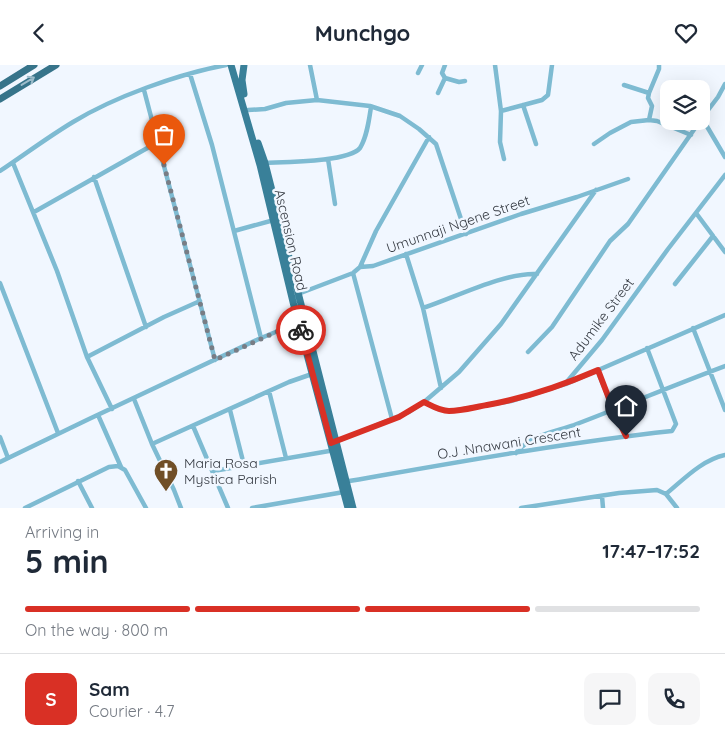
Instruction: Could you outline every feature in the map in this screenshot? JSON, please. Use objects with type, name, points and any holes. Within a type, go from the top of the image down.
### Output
[{"type":"highway","points":[[0,86],[26,67],[34,65]]},
{"type":"highway","points":[[0,99],[56,65]]},
{"type":"main road","name":"Ascension Road","points":[[232,65],[262,164]]},
{"type":"main road","name":"Ascension Road","points":[[244,65],[242,81],[248,110],[276,219],[298,294],[344,482],[348,508]]},
{"type":"main road","name":"Ascension Road","points":[[276,219],[293,301],[312,374],[335,446]]},
{"type":"main road","name":"Ascension Road","points":[[346,491],[353,508]]},
{"type":"street","points":[[0,171],[54,134],[93,111],[144,89],[226,65]]},
{"type":"street","points":[[310,65],[317,100]]},
{"type":"street","points":[[418,73],[422,65]]},
{"type":"street","points":[[445,65],[442,73],[445,78],[459,82],[465,81]]},
{"type":"street","points":[[495,65],[501,111],[500,142],[504,159]]},
{"type":"street","points":[[501,111],[542,100],[548,95],[552,65]]},
{"type":"street","points":[[649,119],[652,106],[648,93],[659,65]]},
{"type":"street","points":[[190,74],[212,145],[262,338]]},
{"type":"street","points":[[438,93],[445,78]]},
{"type":"street","points":[[710,107],[725,83]]},
{"type":"street","points":[[624,85],[648,93]]},
{"type":"street","points":[[144,89],[215,360]]},
{"type":"street","points":[[248,110],[317,100],[372,107],[400,116],[436,144],[466,234]]},
{"type":"street","points":[[523,105],[536,144]]},
{"type":"street","points":[[262,164],[328,159],[350,155],[359,149],[362,143],[372,107]]},
{"type":"street","points":[[594,144],[631,122],[649,119],[691,135]]},
{"type":"street","points":[[528,351],[552,327],[610,241],[628,224],[694,130]]},
{"type":"street","points":[[708,130],[725,157]]},
{"type":"street","points":[[360,267],[376,231],[429,137]]},
{"type":"street","points":[[34,213],[158,142]]},
{"type":"street","points":[[328,159],[335,204]]},
{"type":"street","points":[[12,163],[57,271],[87,357],[112,409]]},
{"type":"street","name":"Adumike Street","points":[[565,384],[602,340],[725,175]]},
{"type":"street","points":[[94,177],[146,327]]},
{"type":"street","name":"Umunnaji Ngene Street","points":[[298,294],[353,273],[360,267],[373,266],[521,213],[628,179]]},
{"type":"street","points":[[213,471],[286,458],[335,446],[424,402],[480,350],[501,324],[596,190]]},
{"type":"street","points":[[696,213],[725,251]]},
{"type":"street","points":[[234,231],[276,219]]},
{"type":"street","points":[[676,284],[713,237]]},
{"type":"street","points":[[406,254],[422,309],[441,388]]},
{"type":"street","points":[[353,273],[392,419]]},
{"type":"street","points":[[422,309],[502,279],[523,274],[536,274]]},
{"type":"street","points":[[0,283],[58,433]]},
{"type":"street","points":[[293,301],[298,294]]},
{"type":"street","points":[[87,357],[169,314],[200,301]]},
{"type":"street","points":[[424,402],[438,409],[452,411],[511,401],[565,384],[725,315]]},
{"type":"street","points":[[0,462],[262,338],[300,324]]},
{"type":"street","points":[[693,328],[725,410]]},
{"type":"street","points":[[647,348],[662,390]]},
{"type":"street","points":[[516,453],[522,446],[546,433],[574,425],[725,366]]},
{"type":"street","points":[[598,370],[626,436]]},
{"type":"street","points":[[152,444],[269,391],[312,374]]},
{"type":"street","name":"O.J .Nnawani Crescent","points":[[344,482],[516,453],[672,431],[676,424],[662,390]]},
{"type":"street","points":[[269,391],[286,458]]},
{"type":"street","points":[[134,399],[181,508]]},
{"type":"street","points":[[230,410],[244,465]]},
{"type":"street","points":[[98,415],[121,467],[146,508]]},
{"type":"street","points":[[193,426],[228,508]]},
{"type":"street","points":[[0,437],[8,459]]},
{"type":"street","points":[[666,494],[703,464],[716,457],[725,455]]},
{"type":"street","points":[[24,508],[109,467],[121,467]]},
{"type":"street","points":[[78,481],[92,508]]},
{"type":"street","points":[[521,508],[619,493],[657,490],[666,494],[677,508]]},
{"type":"street","points":[[252,508],[346,491]]},
{"type":"street","points":[[602,496],[603,508]]},
{"type":"way so far","points":[[164,165],[215,360],[283,329],[300,324],[301,330]]},
{"type":"place","name":"Maria Rosa Mystica Parish","points":[[166,492]]},
{"type":"route","points":[[301,330],[331,443],[399,417],[424,402],[438,409],[448,411],[511,401],[565,384],[598,370],[626,436]]}]
